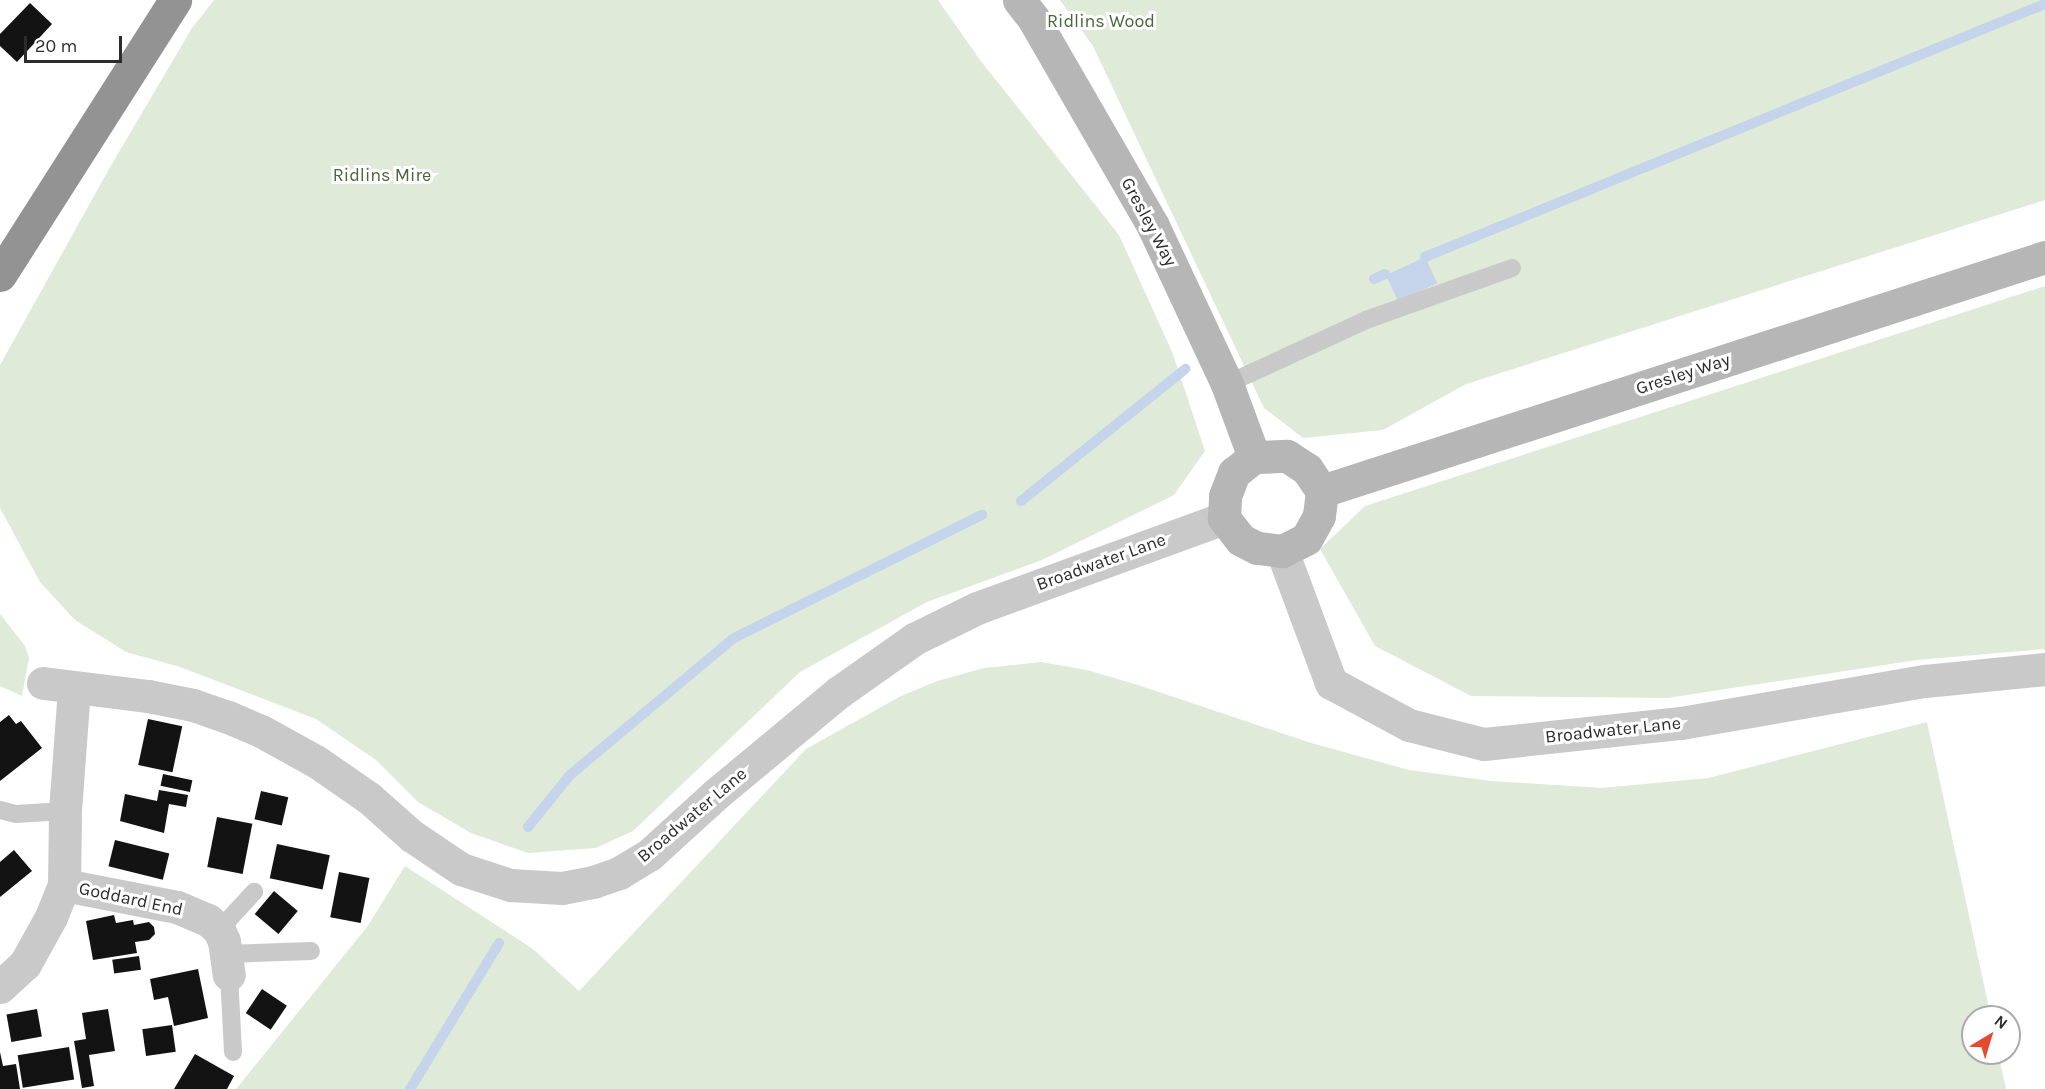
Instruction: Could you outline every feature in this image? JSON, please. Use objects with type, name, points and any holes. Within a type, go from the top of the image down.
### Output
[{"type":"highway","points":[[0,275],[174,0]]},
{"type":"street","name":"Gresley Way","points":[[1019,0],[1033,18],[1153,226],[1227,384],[1254,457]]},
{"type":"street","name":"Gresley Way","points":[[1322,491],[2045,257]]},
{"type":"street","points":[[1287,456],[1307,469],[1322,491],[1319,516],[1306,539],[1282,551],[1257,548],[1241,540],[1224,518],[1225,496],[1234,473],[1254,457],[1287,456]]},
{"type":"street","name":"Broadwater Lane","points":[[43,683],[148,696],[193,705],[228,717],[261,731],[317,762],[369,798],[412,836],[461,869],[510,885],[562,888],[601,879],[649,855],[716,794],[839,692],[914,639],[977,608],[1224,518]]},
{"type":"street","name":"Broadwater Lane","points":[[1282,551],[1331,683],[1409,725],[1484,744],[1681,723],[1925,681],[2045,669]]},
{"type":"street","name":"Goddard End","points":[[0,987],[25,964],[51,917],[64,885],[65,811],[74,688]]},
{"type":"street","name":"Goddard End","points":[[64,885],[177,907],[208,920],[225,953]]},
{"type":"lane","points":[[1227,384],[1366,320],[1512,268]]},
{"type":"lane","points":[[0,810],[16,814],[65,811]]},
{"type":"lane","points":[[233,1052],[225,953],[254,892]]},
{"type":"lane","points":[[225,953],[311,951]]},
{"type":"green space","name":"Ridlins Mire","points":[[214,0],[938,0],[980,60],[1119,235],[1173,354],[1205,451],[1174,495],[1042,560],[927,602],[800,672],[633,831],[596,848],[528,853],[471,833],[418,802],[376,760],[316,719],[180,667],[126,652],[75,620],[40,582],[0,508],[0,365],[109,169],[192,28]]},
{"type":"green space","name":"Ridlins Wood","points":[[1060,0],[2045,0],[2045,200],[1466,384],[1383,430],[1303,438],[1264,408],[1093,46]]},
{"type":"green space","points":[[2045,286],[2045,649],[1917,660],[1667,698],[1471,696],[1375,646],[1320,549],[1365,506]]},
{"type":"green space","points":[[0,614],[25,646],[29,658],[22,696],[0,686]]},
{"type":"green space","points":[[1041,662],[1087,670],[1308,742],[1409,770],[1491,781],[1602,788],[1708,778],[1927,722],[1988,1005],[1961,1005],[1961,1065],[2001,1065],[2006,1089],[236,1089],[367,927],[405,866],[533,949],[579,991],[806,749],[899,697],[937,681],[984,668]]},
{"type":"water","points":[[1425,257],[1437,283],[1398,301],[1386,275]]},
{"type":"building","points":[[30,3],[52,24],[17,62],[0,46],[0,34]]},
{"type":"building","points":[[9,715],[16,724],[21,721],[42,748],[0,781],[0,722]]},
{"type":"building","points":[[148,719],[182,726],[172,772],[138,765]]},
{"type":"building","points":[[163,774],[192,780],[190,792],[161,786]]},
{"type":"building","points":[[159,790],[188,795],[186,807],[169,804],[164,833],[120,821],[125,794],[157,801]]},
{"type":"building","points":[[261,791],[288,797],[282,826],[254,819]]},
{"type":"building","points":[[217,817],[252,824],[243,874],[207,867]]},
{"type":"building","points":[[115,840],[169,854],[163,880],[108,866]]},
{"type":"building","points":[[277,844],[330,855],[323,889],[270,878]]},
{"type":"building","points":[[14,850],[32,871],[0,897],[0,862]]},
{"type":"building","points":[[339,872],[369,878],[361,923],[330,917]]},
{"type":"building","points":[[274,891],[298,911],[278,934],[255,914]]},
{"type":"building","points":[[114,915],[116,923],[133,920],[134,925],[149,922],[154,927],[155,934],[149,940],[135,942],[137,953],[93,960],[86,921]]},
{"type":"building","points":[[139,956],[141,970],[114,974],[112,960]]},
{"type":"building","points":[[198,969],[208,1018],[174,1026],[168,997],[154,1000],[150,979]]},
{"type":"building","points":[[262,989],[287,1006],[271,1030],[246,1013]]},
{"type":"building","points":[[37,1009],[42,1037],[11,1042],[6,1014]]},
{"type":"building","points":[[108,1009],[115,1051],[89,1055],[94,1086],[82,1088],[74,1041],[86,1039],[82,1013]]},
{"type":"building","points":[[172,1025],[176,1052],[146,1056],[142,1029]]},
{"type":"building","points":[[69,1047],[74,1080],[23,1088],[18,1055]]},
{"type":"building","points":[[0,1052],[3,1066],[16,1064],[20,1089],[0,1089]]},
{"type":"building","points":[[195,1054],[234,1076],[227,1089],[174,1089]]},
{"type":"waterway","points":[[1425,257],[2045,4]]},
{"type":"waterway","points":[[1374,279],[1385,274]]},
{"type":"waterway","points":[[1021,501],[1185,369]]},
{"type":"waterway","points":[[528,827],[570,775],[734,638],[982,515]]},
{"type":"waterway","points":[[410,1089],[499,943]]}]
